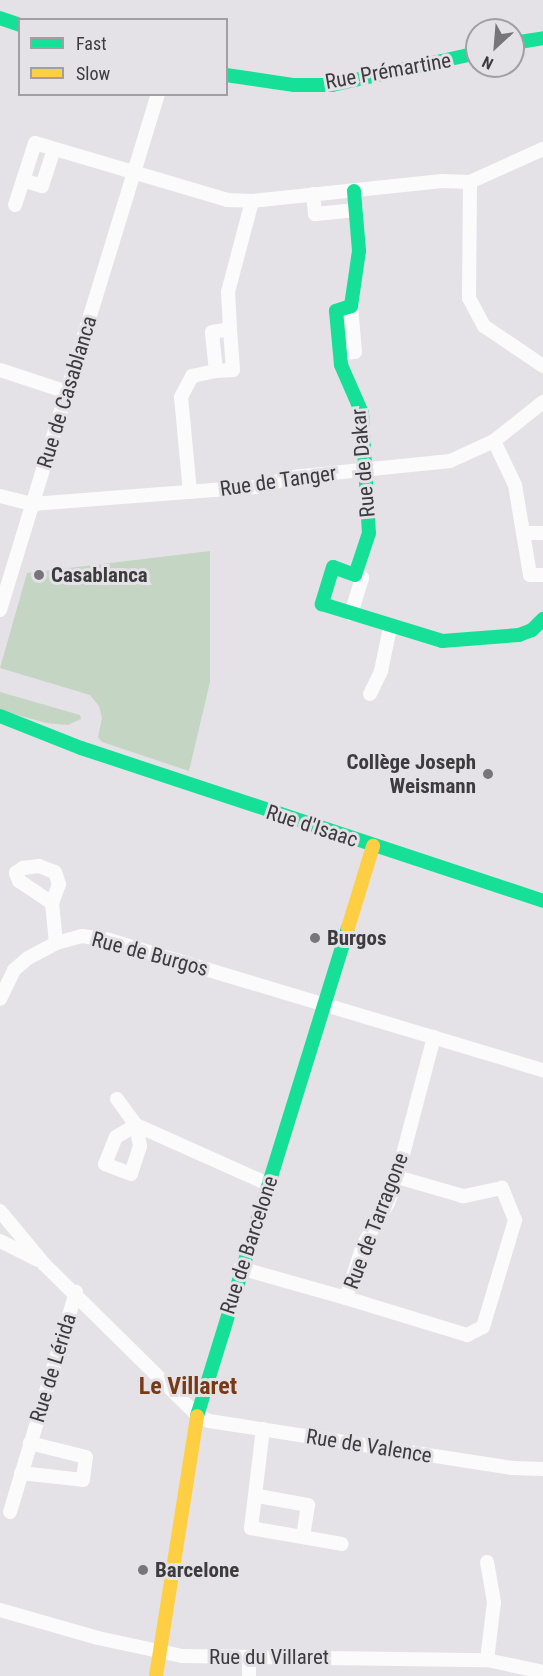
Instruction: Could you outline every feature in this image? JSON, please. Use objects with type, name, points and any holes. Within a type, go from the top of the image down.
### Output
[{"type":"street","points":[[0,18],[18,24]]},
{"type":"street","points":[[525,41],[543,38]]},
{"type":"street","name":"Rue Prémartine","points":[[228,75],[294,85],[332,85],[465,56]]},
{"type":"street","name":"Rue de Casablanca","points":[[0,610],[157,96]]},
{"type":"street","points":[[15,204],[35,143],[218,198],[252,201],[442,181],[470,182],[543,149]]},
{"type":"street","points":[[23,180],[42,186],[54,150]]},
{"type":"street","points":[[470,182],[469,298],[473,312],[484,326],[543,366]]},
{"type":"street","name":"Rue de Dakar","points":[[351,614],[362,578],[355,575],[369,533],[362,413],[341,365],[336,311],[351,306],[359,251],[354,191]]},
{"type":"street","points":[[313,194],[315,214],[357,210]]},
{"type":"street","points":[[190,492],[181,398],[192,376],[216,371],[212,332],[230,329],[228,292],[252,201]]},
{"type":"street","points":[[0,370],[68,392]]},
{"type":"street","name":"Rue de Tanger","points":[[0,496],[32,504],[256,487],[292,477],[450,460],[494,441],[543,402]]},
{"type":"street","points":[[494,441],[515,485],[530,575],[543,575]]},
{"type":"street","points":[[523,533],[543,533]]},
{"type":"street","points":[[355,575],[333,567],[322,604],[390,628],[442,641],[519,635],[532,630],[543,619]]},
{"type":"street","points":[[370,694],[381,671],[390,628]]},
{"type":"street","name":"Rue d'Isaac","points":[[0,716],[81,748],[543,901]]},
{"type":"street","name":"Rue d'Isaac","points":[[0,730],[81,748]]},
{"type":"street","name":"Rue de Barcelone","points":[[156,1676],[197,1415],[240,1268],[373,846]]},
{"type":"street","points":[[52,903],[56,943]]},
{"type":"street","name":"Rue de Burgos","points":[[0,999],[14,970],[28,958],[56,943],[82,936],[109,940],[323,1003]]},
{"type":"street","points":[[323,1003],[543,1070]]},
{"type":"street","name":"Rue de Tarragone","points":[[240,1268],[346,1298],[363,1245],[388,1203],[398,1177],[434,1037]]},
{"type":"street","points":[[117,1099],[136,1125],[268,1184]]},
{"type":"street","points":[[346,1298],[467,1335],[483,1328],[514,1220],[501,1188],[463,1196],[398,1177]]},
{"type":"street","points":[[0,1211],[44,1263],[76,1292],[197,1415]]},
{"type":"street","points":[[0,1241],[44,1263]]},
{"type":"street","name":"Rue de Lérida","points":[[10,1512],[76,1292]]},
{"type":"street","name":"Rue de Valence","points":[[197,1415],[209,1421],[512,1468],[543,1469]]},
{"type":"street","points":[[264,1429],[258,1496],[251,1528],[342,1544]]},
{"type":"street","name":"Rue de Lérida","points":[[21,1473],[83,1480],[86,1457],[30,1443]]},
{"type":"street","points":[[258,1496],[308,1505],[303,1537]]},
{"type":"street","points":[[487,1562],[494,1602],[487,1660]]},
{"type":"street","name":"Rue du Villaret","points":[[0,1610],[160,1653],[249,1658],[487,1660],[543,1672]]},
{"type":"street","points":[[249,1658],[249,1676]]},
{"type":"green space","points":[[210,551],[210,682],[189,771],[102,742],[98,737],[102,718],[99,706],[90,695],[0,668],[27,573]]},
{"type":"green space","points":[[0,692],[80,715],[81,719],[68,725],[46,723],[0,710]]},
{"type":"traffic: fast","points":[[0,18],[18,24]]},
{"type":"traffic: fast","points":[[525,41],[543,38]]},
{"type":"traffic: fast","points":[[228,75],[294,85],[332,85],[465,56]]},
{"type":"traffic: fast","points":[[354,191],[359,251],[351,306],[336,311],[341,365],[362,413],[369,533],[355,575],[333,567],[322,604],[442,641],[519,635],[532,630],[543,619]]},
{"type":"traffic: fast","points":[[0,716],[81,748],[543,901]]},
{"type":"traffic: fast","points":[[197,1416],[348,928]]},
{"type":"traffic: slow","points":[[348,928],[373,846]]},
{"type":"traffic: slow","points":[[156,1676],[197,1416]]},
{"type":"place","name":"Casablanca","points":[[39,575]]},
{"type":"place","name":"Collège Joseph Weismann","points":[[488,774]]},
{"type":"place","name":"Burgos","points":[[315,938]]},
{"type":"place","name":"Barcelone","points":[[143,1570]]},
{"type":"district","name":"Le Villaret","points":[[188,1387]]}]
